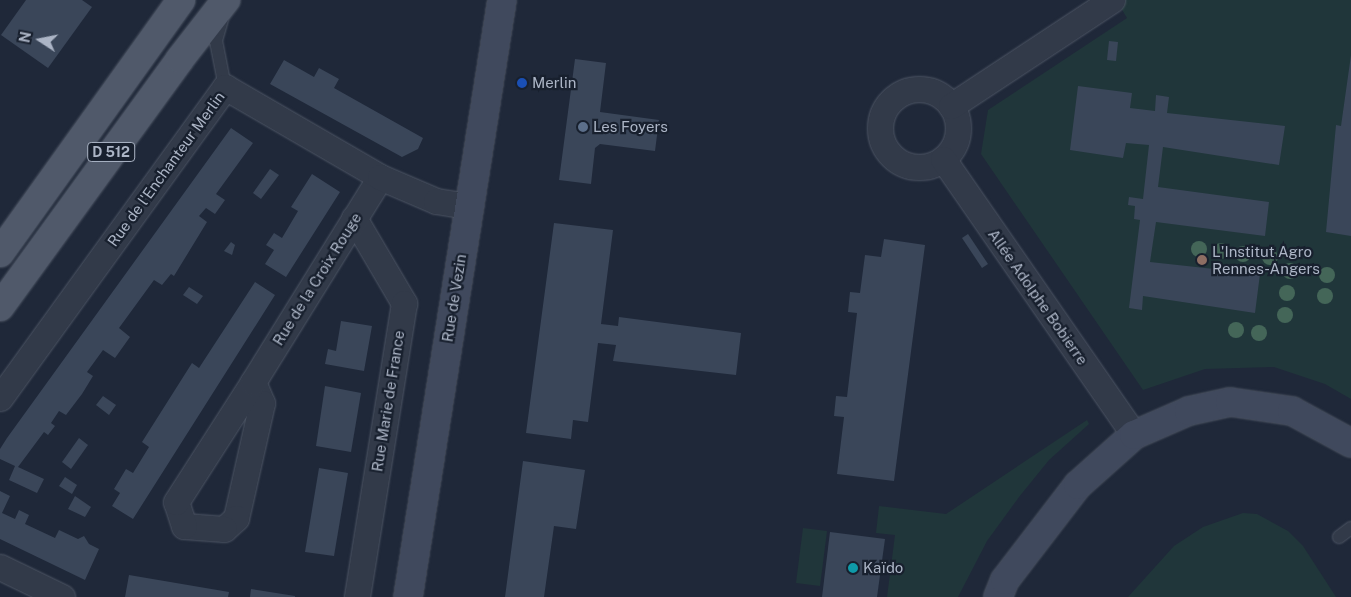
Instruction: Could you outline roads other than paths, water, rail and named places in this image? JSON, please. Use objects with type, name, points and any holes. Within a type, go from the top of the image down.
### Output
[{"type":"main road","name":"D 512","points":[[0,253],[181,0]]},
{"type":"main road","name":"D 512","points":[[0,308],[180,59],[227,0]]},
{"type":"main road","name":"Rue de Vezin","points":[[408,597],[502,0]]},
{"type":"main road","points":[[998,597],[1005,580],[1078,486],[1134,435],[1189,411],[1230,402],[1292,411],[1351,443]]},
{"type":"street","points":[[951,106],[1112,0]]},
{"type":"street","name":"Rue de l'Enchanteur Merlin","points":[[0,398],[225,87],[380,176],[436,200],[469,206]]},
{"type":"street","points":[[914,90],[934,93],[951,106],[958,128],[956,140],[943,159],[923,167],[902,163],[885,146],[881,121],[890,103],[914,90]]},
{"type":"street","name":"Allée Adolphe Bobierre","points":[[943,159],[1134,435]]},
{"type":"street","name":"Rue de la Croix Rouge","points":[[254,382],[262,403],[236,518],[224,530],[184,526],[176,502],[254,382],[380,176]]},
{"type":"street","name":"Rue Marie de France","points":[[354,218],[404,303],[357,597]]},
{"type":"street","points":[[0,567],[62,597]]},
{"type":"lane","points":[[225,87],[216,41],[227,0]]},
{"type":"lane","points":[[1339,538],[1351,528]]},
{"type":"place","name":"Merlin","points":[[522,83]]},
{"type":"place","name":"Les Foyers","points":[[583,127]]},
{"type":"place","name":"L'Institut Agro Rennes-Angers","points":[[1202,260]]},
{"type":"place","name":"Kaïdo","points":[[853,568]]}]
